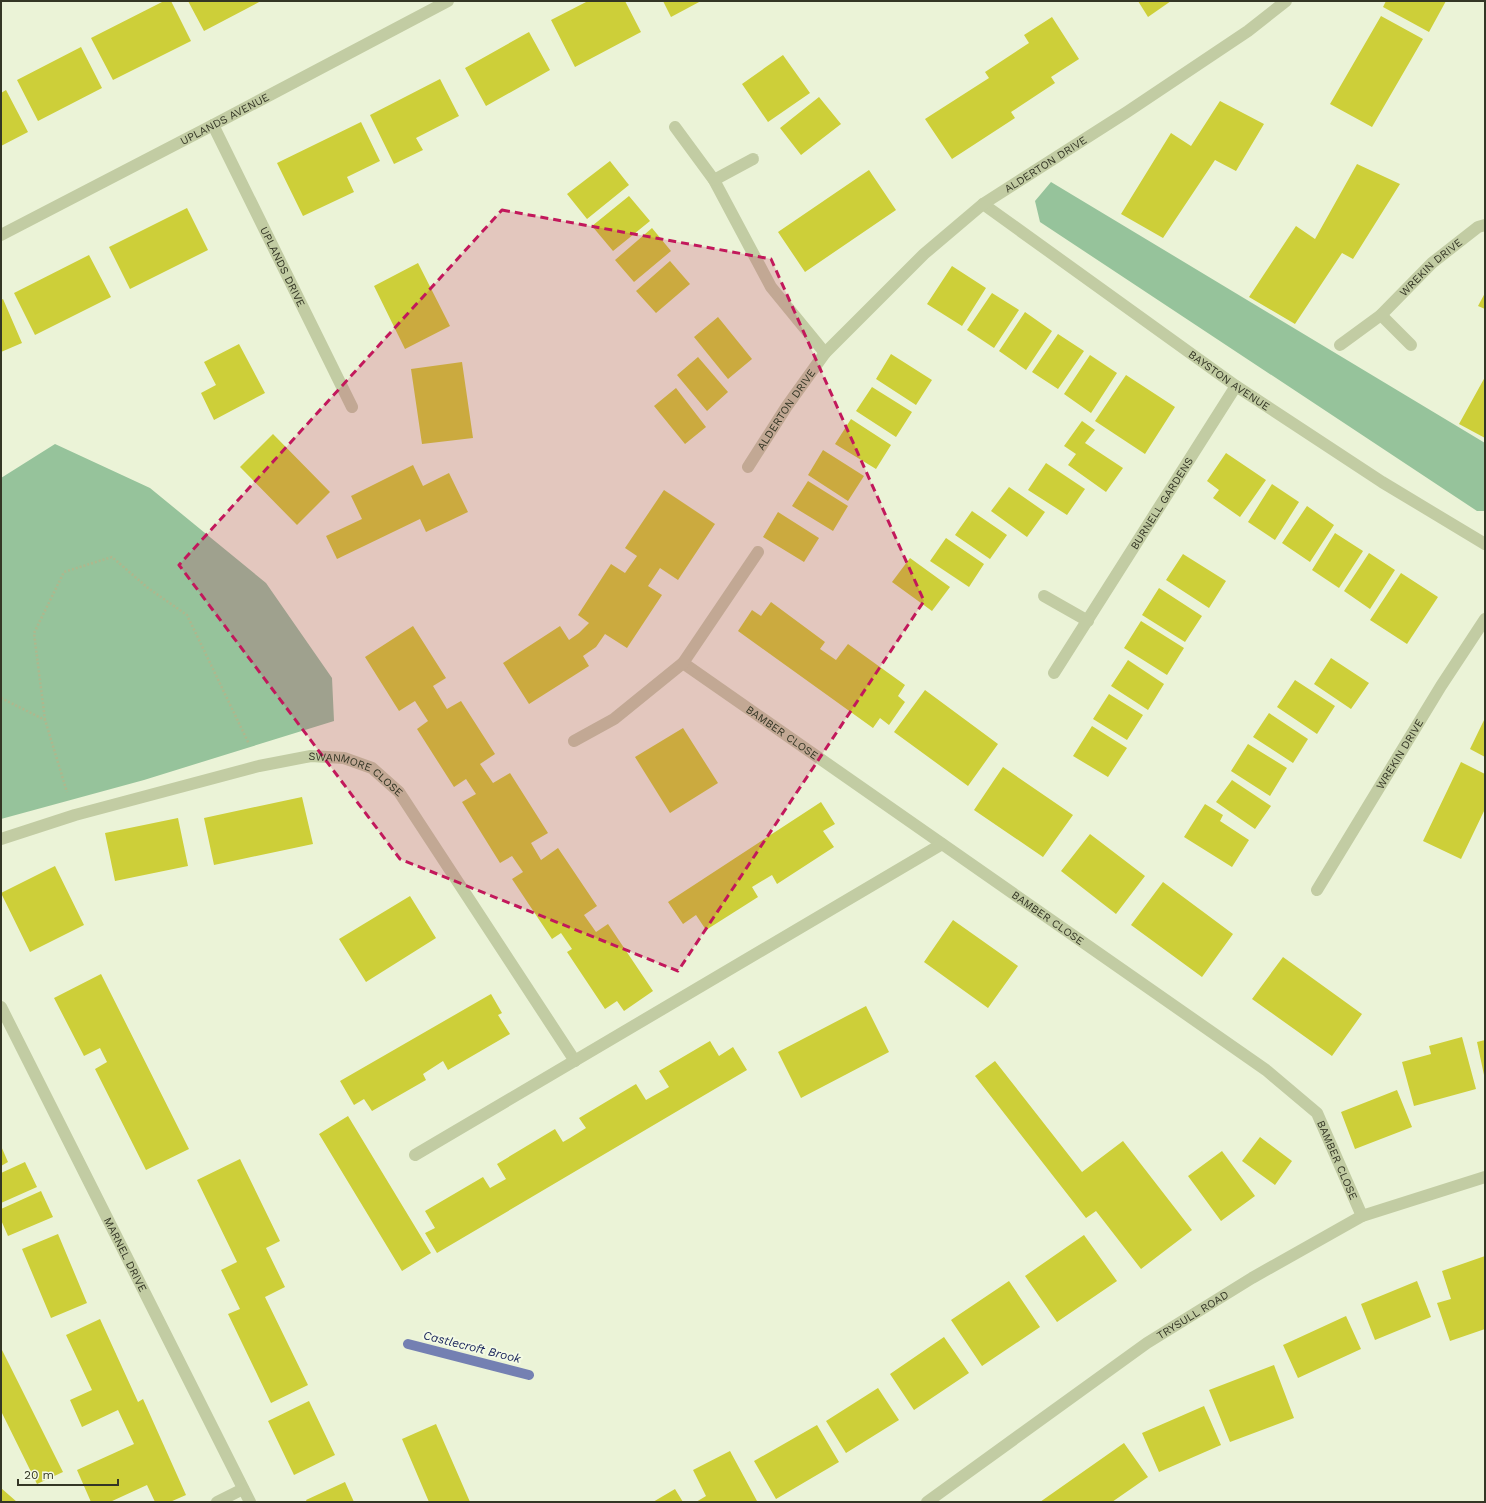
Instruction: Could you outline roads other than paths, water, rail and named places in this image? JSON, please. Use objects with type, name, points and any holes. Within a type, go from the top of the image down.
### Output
[{"type":"street","name":"UPLANDS AVENUE","points":[[1,235],[214,125],[448,1]]},
{"type":"street","name":"ALDERTON DRIVE","points":[[748,467],[786,406],[825,353],[924,254],[983,204],[1127,112],[1235,40],[1286,1]]},
{"type":"street","name":"UPLANDS DRIVE","points":[[214,125],[352,407]]},
{"type":"street","points":[[675,127],[714,180],[771,287],[825,353]]},
{"type":"street","points":[[714,180],[754,159]]},
{"type":"street","name":"BAYSTON AVENUE","points":[[983,204],[1236,386],[1382,482],[1485,544]]},
{"type":"street","name":"WREKIN DRIVE","points":[[1340,345],[1381,315],[1432,263],[1478,227],[1485,225]]},
{"type":"street","points":[[1381,315],[1411,345]]},
{"type":"street","name":"BURNELL GARDENS","points":[[1054,673],[1236,386]]},
{"type":"street","points":[[574,741],[614,719],[683,663],[758,552]]},
{"type":"street","points":[[1044,596],[1088,621]]},
{"type":"street","name":"WREKIN DRIVE","points":[[1317,890],[1441,686],[1485,620]]},
{"type":"street","name":"BAMBER CLOSE","points":[[683,663],[1266,1070],[1317,1113],[1362,1216]]},
{"type":"street","name":"SWANMORE CLOSE","points":[[1,839],[74,815],[259,766],[311,756],[344,758],[372,768],[399,792],[575,1061]]},
{"type":"street","points":[[415,1155],[942,844]]},
{"type":"street","name":"MARNEL DRIVE","points":[[1,1007],[250,1502]]},
{"type":"street","name":"TRYSULL ROAD","points":[[927,1502],[1147,1343],[1252,1278],[1362,1216],[1485,1177]]},
{"type":"street","points":[[217,1502],[243,1489]]},
{"type":"waterway","name":"Castlecroft Brook","points":[[408,1344],[529,1375]]}]
